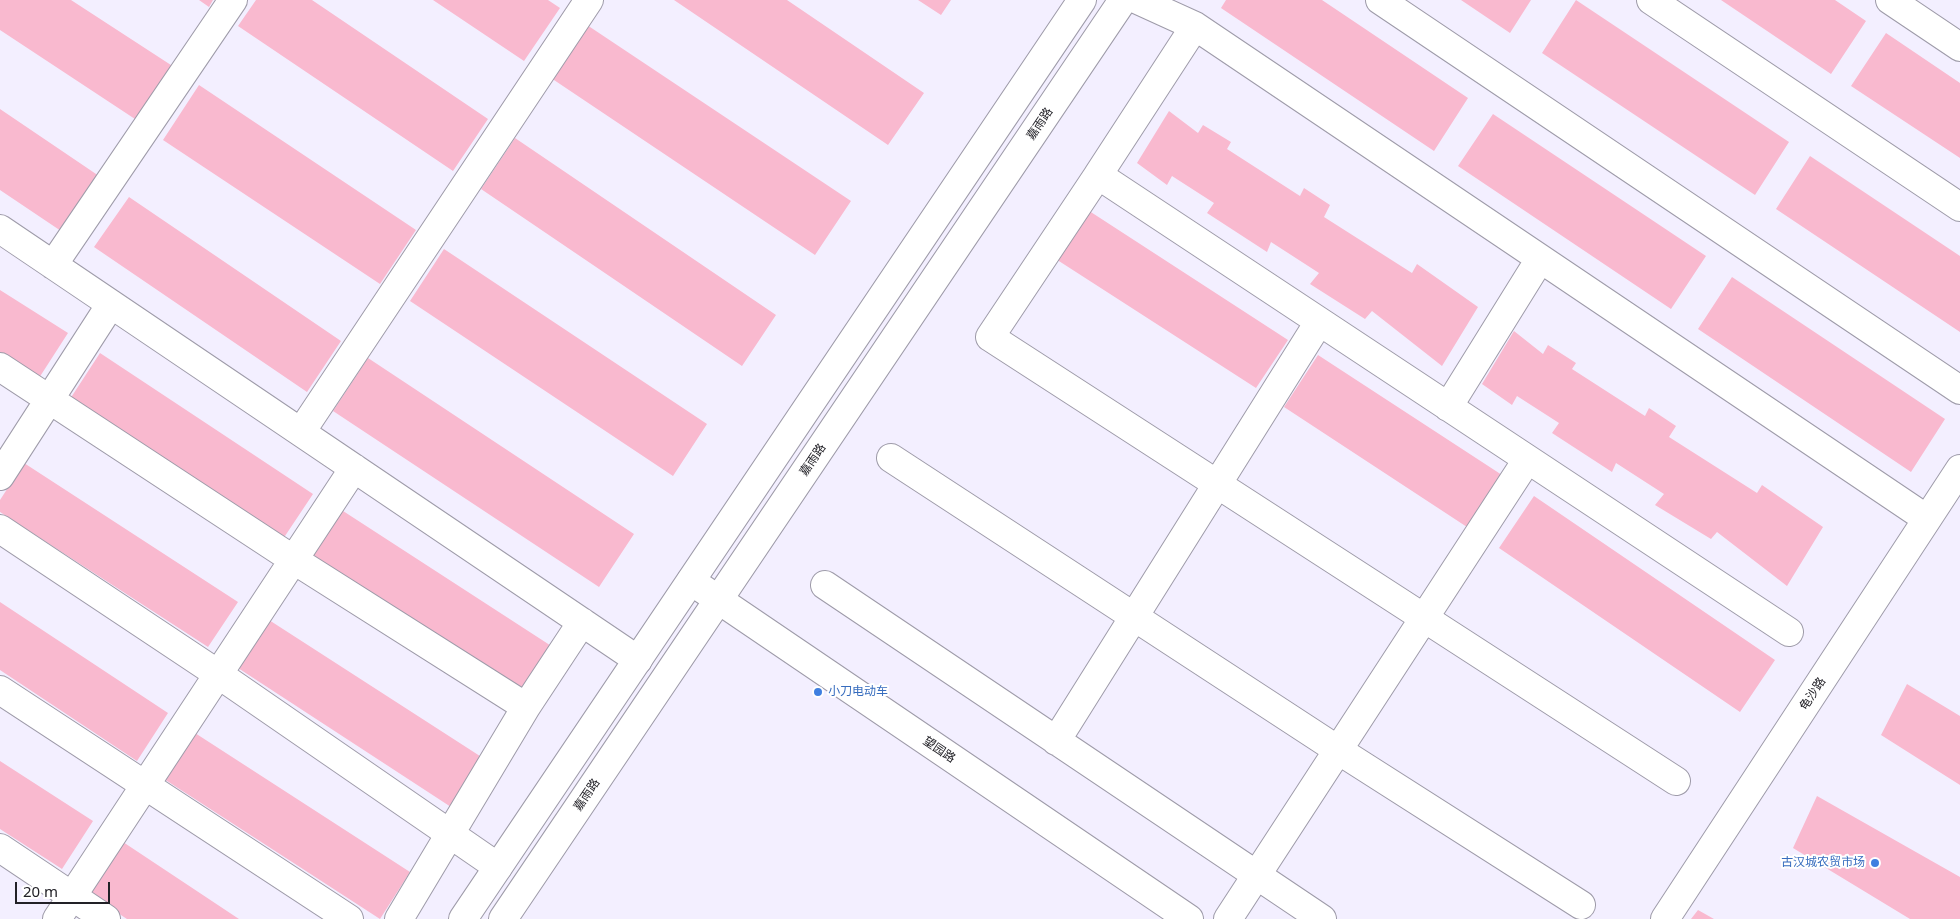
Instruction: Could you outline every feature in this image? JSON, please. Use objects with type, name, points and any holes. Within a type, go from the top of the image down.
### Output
[{"type":"street","points":[[53,265],[233,0]]},
{"type":"street","points":[[301,432],[589,0]]},
{"type":"street","points":[[463,919],[1082,0]]},
{"type":"street","name":"嘉雨路","points":[[503,919],[1123,0]]},
{"type":"street","points":[[1138,0],[1195,26],[1927,519]]},
{"type":"street","points":[[1380,0],[1960,390]]},
{"type":"street","points":[[1652,0],[1960,207]]},
{"type":"street","points":[[1890,0],[1960,47]]},
{"type":"street","points":[[1195,26],[990,338],[1676,781]]},
{"type":"street","points":[[1098,175],[1788,632]]},
{"type":"street","points":[[0,229],[638,660]]},
{"type":"street","points":[[1448,407],[1540,259]]},
{"type":"street","points":[[0,476],[111,304]]},
{"type":"street","points":[[1056,741],[1319,322]]},
{"type":"street","points":[[0,368],[294,560],[526,707]]},
{"type":"street","points":[[891,458],[1338,750],[1581,905]]},
{"type":"street","points":[[1228,919],[1527,460]]},
{"type":"street","points":[[58,919],[354,468]]},
{"type":"street","name":"龟沙路","points":[[1665,919],[1960,469]]},
{"type":"street","points":[[0,529],[218,674],[498,867]]},
{"type":"street","name":"望园路","points":[[691,581],[1189,919]]},
{"type":"street","points":[[825,585],[1322,919]]},
{"type":"street","points":[[399,919],[526,707],[582,622]]},
{"type":"street","points":[[0,690],[349,919]]},
{"type":"street","points":[[0,848],[106,919]]},
{"type":"building","points":[[0,0],[71,0],[174,67],[138,121],[0,30]]},
{"type":"building","points":[[199,0],[213,0],[209,7]]},
{"type":"building","points":[[256,0],[312,0],[488,119],[453,171],[238,26]]},
{"type":"building","points":[[433,0],[548,0],[560,8],[524,61]]},
{"type":"building","points":[[674,0],[787,0],[924,93],[888,145]]},
{"type":"building","points":[[918,0],[951,0],[941,15]]},
{"type":"building","points":[[1226,0],[1322,0],[1468,98],[1434,151],[1221,8]]},
{"type":"building","points":[[1461,0],[1531,0],[1510,33]]},
{"type":"building","points":[[1576,0],[1789,142],[1755,195],[1542,53]]},
{"type":"building","points":[[1721,0],[1835,0],[1866,21],[1831,74]]},
{"type":"building","points":[[587,25],[851,201],[815,255],[551,78]]},
{"type":"building","points":[[1886,33],[1960,83],[1960,158],[1851,86]]},
{"type":"building","points":[[199,85],[416,230],[380,284],[163,140]]},
{"type":"building","points":[[0,109],[99,176],[61,231],[0,190]]},
{"type":"building","points":[[1169,111],[1198,133],[1203,125],[1231,142],[1227,149],[1300,196],[1304,188],[1330,205],[1324,217],[1412,273],[1417,264],[1478,307],[1442,366],[1372,311],[1365,319],[1310,284],[1319,273],[1271,242],[1267,252],[1207,213],[1214,203],[1172,176],[1167,185],[1137,163]]},
{"type":"building","points":[[1493,114],[1706,256],[1671,309],[1458,166]]},
{"type":"building","points":[[515,138],[776,315],[742,366],[481,189]]},
{"type":"building","points":[[1810,156],[1960,256],[1960,332],[1776,209]]},
{"type":"building","points":[[129,197],[341,341],[307,392],[94,247]]},
{"type":"building","points":[[1080,205],[1288,340],[1256,388],[1048,254]]},
{"type":"building","points":[[444,249],[707,424],[673,476],[410,301]]},
{"type":"building","points":[[1732,277],[1945,419],[1911,472],[1698,329]]},
{"type":"building","points":[[0,290],[68,333],[39,378],[0,352]]},
{"type":"building","points":[[1514,331],[1543,354],[1548,345],[1576,363],[1572,369],[1645,416],[1649,408],[1676,426],[1669,437],[1757,493],[1762,485],[1823,527],[1787,586],[1717,532],[1711,539],[1655,505],[1664,494],[1616,463],[1612,472],[1552,433],[1559,423],[1517,396],[1512,405],[1482,384]]},
{"type":"building","points":[[100,353],[313,494],[283,539],[70,399]]},
{"type":"building","points":[[1318,355],[1502,475],[1467,527],[1284,407]]},
{"type":"building","points":[[368,358],[634,534],[599,587],[333,411]]},
{"type":"building","points":[[24,463],[238,602],[208,647],[0,512],[0,500]]},
{"type":"building","points":[[1534,496],[1775,660],[1740,712],[1499,548]]},
{"type":"building","points":[[340,509],[559,651],[529,696],[311,554]]},
{"type":"building","points":[[0,602],[168,713],[137,761],[0,670]]},
{"type":"building","points":[[269,620],[483,758],[451,807],[238,668]]},
{"type":"building","points":[[1907,684],[1960,716],[1960,785],[1881,735]]},
{"type":"building","points":[[195,733],[410,872],[380,919],[164,779]]},
{"type":"building","points":[[0,761],[93,821],[62,869],[0,829]]},
{"type":"building","name":"古汉城农贸市场","points":[[1817,796],[1960,877],[1960,919],[1910,919],[1793,848]]},
{"type":"building","points":[[123,842],[239,919],[127,919],[89,894]]},
{"type":"building","points":[[1698,910],[1714,919],[1691,919]]},
{"type":"place","name":"小刀电动车","points":[[818,692]]},
{"type":"place","name":"古汉城农贸市场","points":[[1875,863]]}]
